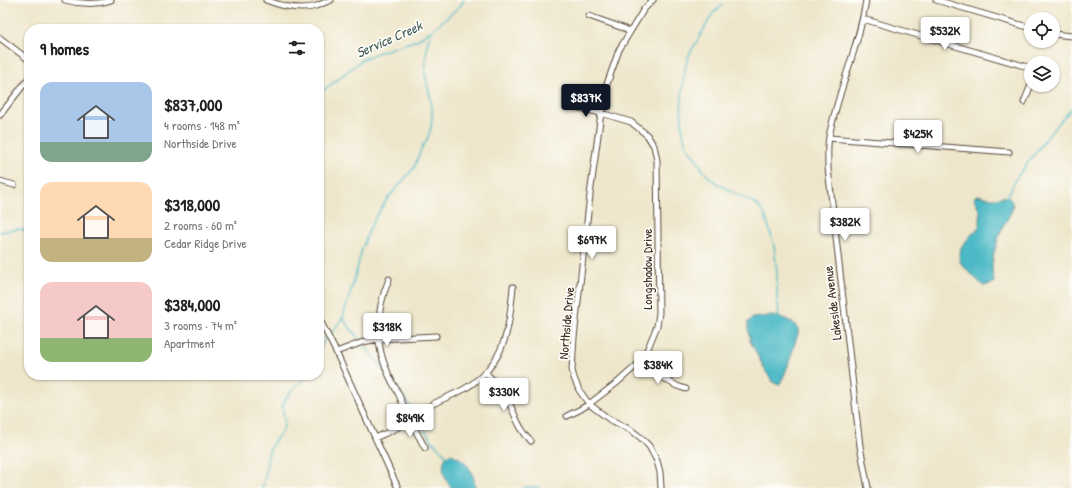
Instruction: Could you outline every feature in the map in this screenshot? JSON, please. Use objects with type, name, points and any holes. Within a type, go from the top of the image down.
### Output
[{"type":"street","points":[[65,0],[93,3],[111,0]]},
{"type":"street","points":[[266,0],[286,6],[300,8],[315,6],[331,0]]},
{"type":"street","name":"Northside Drive","points":[[653,0],[644,9],[619,50],[607,84],[601,113],[574,337],[572,370],[579,390],[589,404],[609,419],[631,430],[649,446],[657,461],[660,472],[661,488]]},
{"type":"street","name":"Lakeside Avenue","points":[[866,0],[863,19],[837,103],[829,138],[828,168],[860,446],[868,488]]},
{"type":"street","points":[[936,0],[1024,26]]},
{"type":"street","points":[[589,16],[630,32]]},
{"type":"street","points":[[863,19],[1024,66]]},
{"type":"street","points":[[1060,35],[1072,36]]},
{"type":"street","points":[[0,38],[24,56]]},
{"type":"street","points":[[0,115],[24,84]]},
{"type":"street","points":[[1024,102],[1028,92]]},
{"type":"street","name":"Longshadow Drive","points":[[567,416],[589,404],[618,382],[638,364],[648,348],[657,326],[659,313],[657,160],[654,146],[647,135],[631,122],[575,107]]},
{"type":"street","points":[[829,138],[1009,152]]},
{"type":"street","points":[[0,181],[14,185]]},
{"type":"street","points":[[389,279],[379,309],[378,339],[383,361],[410,420],[425,448]]},
{"type":"street","points":[[375,438],[395,429],[434,404],[466,388],[486,373],[499,354],[506,338],[511,316],[513,287]]},
{"type":"street","points":[[324,328],[398,488]]},
{"type":"street","points":[[336,352],[363,342],[378,339],[436,336]]},
{"type":"street","points":[[638,364],[677,386],[686,388]]},
{"type":"street","points":[[486,373],[503,393],[520,428],[531,441]]},
{"type":"water","points":[[978,195],[991,198],[1007,197],[1013,205],[1002,229],[994,253],[992,268],[994,283],[984,286],[962,265],[959,259],[961,247],[980,225],[980,211],[974,199],[975,196]]},
{"type":"water","points":[[769,316],[787,319],[797,327],[799,331],[788,366],[779,385],[774,383],[766,372],[750,341],[748,329],[748,322],[751,319]]},
{"type":"water","points":[[450,454],[465,462],[468,466],[475,482],[475,488],[452,488],[449,484],[445,478],[443,467],[445,458]]},
{"type":"waterway","name":"Service Creek","points":[[324,90],[363,59],[417,40],[431,31],[461,5],[464,0]]},
{"type":"waterway","points":[[723,5],[713,13],[689,55],[686,64],[682,98],[683,133],[687,147],[709,177],[716,183],[754,203],[765,215],[774,245],[779,313],[777,317]]},
{"type":"waterway","points":[[332,333],[343,317],[362,249],[369,230],[388,198],[414,168],[431,128],[432,106],[425,74],[427,46],[431,31]]},
{"type":"waterway","points":[[1006,199],[1017,177],[1052,131],[1072,108]]},
{"type":"waterway","name":"Service Creek","points":[[0,232],[18,229],[24,230]]},
{"type":"waterway","points":[[343,317],[361,341]]},
{"type":"waterway","points":[[363,344],[385,371]]},
{"type":"waterway","points":[[262,488],[270,449],[285,423],[282,408],[283,405],[293,389],[303,380]]},
{"type":"waterway","points":[[396,385],[433,442],[447,456]]},
{"type":"waterway","points":[[523,488],[540,488]]}]
